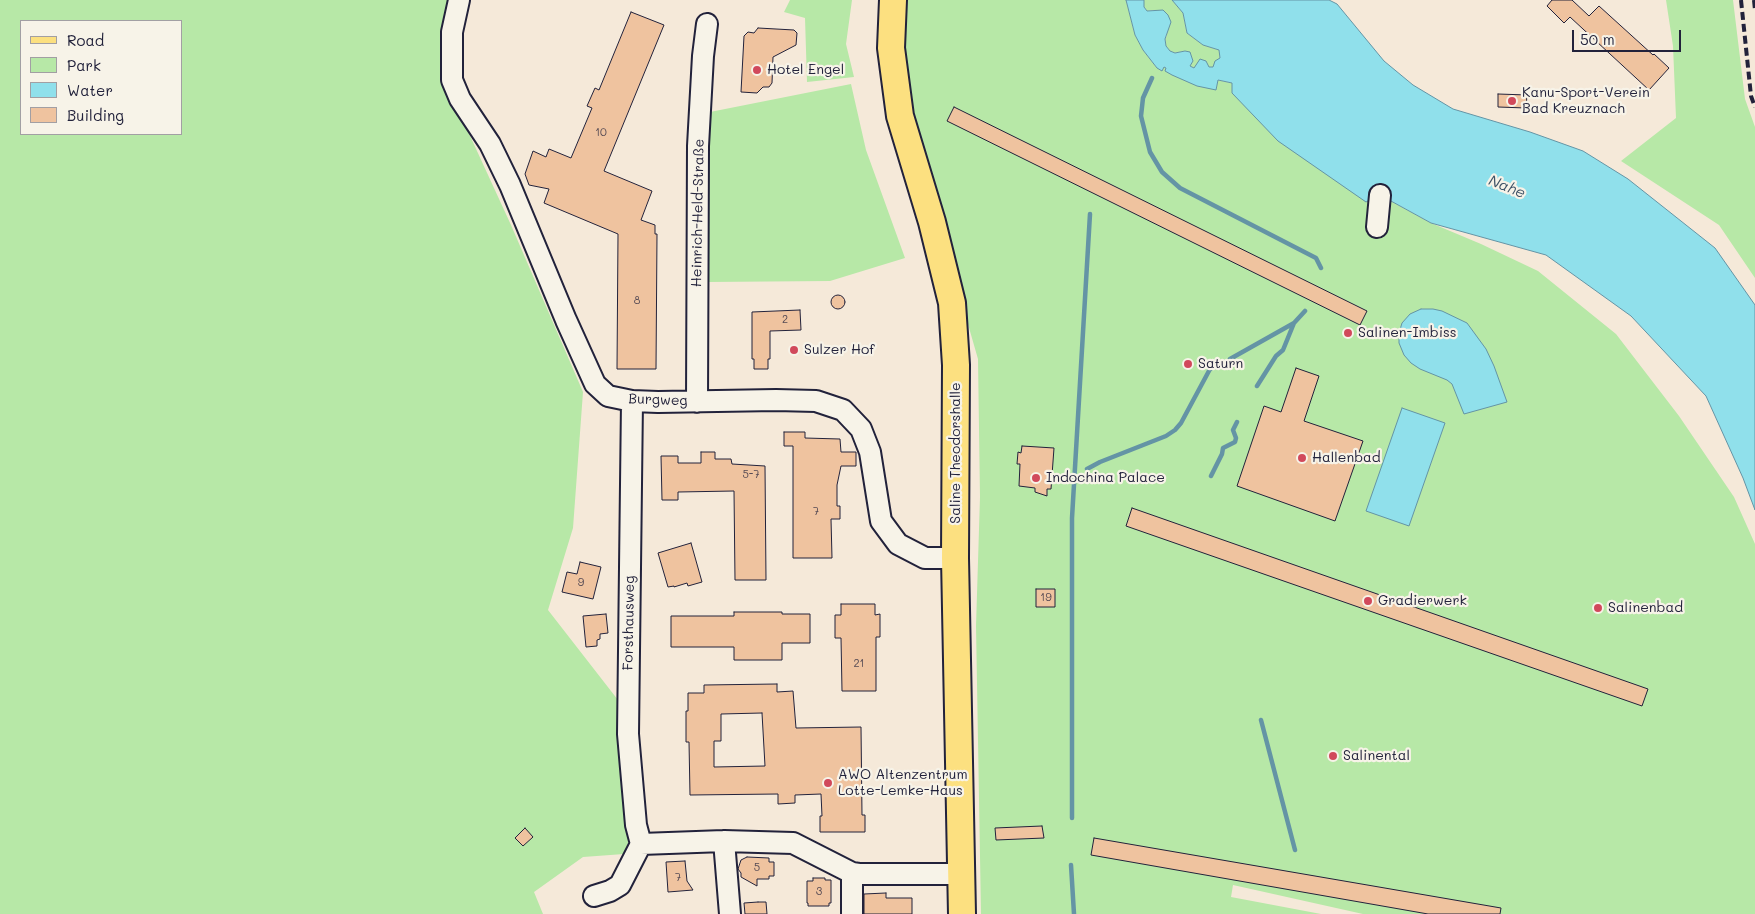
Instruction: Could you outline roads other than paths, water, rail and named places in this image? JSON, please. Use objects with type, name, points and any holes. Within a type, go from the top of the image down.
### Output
[{"type":"main road","name":"Saline Theodorshalle","points":[[893,0],[891,48],[900,116],[932,222],[952,303],[956,365],[955,558],[962,914]]},
{"type":"street","name":"Burgweg","points":[[458,0],[452,32],[452,80],[460,99],[490,144],[510,185],[566,320],[595,384],[608,396],[632,401],[816,401],[843,410],[860,429],[870,452],[881,521],[898,544],[925,558],[955,558]]},
{"type":"street","name":"Heinrich-Held-Straße","points":[[697,402],[698,146],[703,56],[707,24]]},
{"type":"street","points":[[1377,227],[1380,195]]},
{"type":"street","name":"Forsthausweg","points":[[632,401],[628,734],[635,817],[641,844]]},
{"type":"street","points":[[724,841],[730,914]]},
{"type":"street","points":[[594,896],[610,891],[620,885],[641,844],[724,841],[793,843],[852,873],[962,874]]},
{"type":"street","points":[[852,873],[852,914]]},
{"type":"water","name":"Nahe","points":[[1126,0],[1144,0],[1144,7],[1147,11],[1163,10],[1168,15],[1171,22],[1165,39],[1166,46],[1175,53],[1190,52],[1193,61],[1190,66],[1194,68],[1200,59],[1206,61],[1209,67],[1213,67],[1215,61],[1220,58],[1219,50],[1203,45],[1187,33],[1183,13],[1172,0],[1329,0],[1337,4],[1384,61],[1413,85],[1453,109],[1530,132],[1583,151],[1628,179],[1715,248],[1755,305],[1755,510],[1743,478],[1706,396],[1631,316],[1546,255],[1431,223],[1380,195],[1366,202],[1278,141],[1232,93],[1232,83],[1218,80],[1216,90],[1197,86],[1172,75],[1165,71],[1166,68],[1164,67],[1162,71],[1157,68],[1143,50],[1135,35]]},
{"type":"water","points":[[1421,309],[1442,311],[1467,323],[1486,349],[1507,402],[1464,414],[1452,384],[1411,363],[1404,355],[1399,343],[1399,333],[1402,323],[1410,314]]},
{"type":"water","points":[[1402,408],[1445,423],[1409,526],[1366,511]]},
{"type":"waterway","points":[[1152,78],[1143,98],[1141,116],[1150,152],[1162,172],[1180,188],[1316,258],[1321,268]]},
{"type":"waterway","points":[[1072,818],[1072,518],[1090,214]]},
{"type":"waterway","points":[[1230,359],[1294,323],[1305,311]]},
{"type":"waterway","points":[[1257,386],[1276,356],[1283,350],[1294,323]]},
{"type":"waterway","points":[[1087,469],[1166,436],[1175,430],[1181,423],[1210,369],[1222,363]]},
{"type":"waterway","points":[[1211,476],[1223,448],[1235,442],[1236,438],[1233,430],[1237,422]]},
{"type":"waterway","points":[[1261,720],[1295,850]]},
{"type":"waterway","points":[[1071,865],[1074,914]]},
{"type":"railway","points":[[1741,0],[1751,96],[1755,107]]},
{"type":"railway","points":[[1754,0],[1755,10]]},
{"type":"place","name":"Hotel Engel","points":[[757,70]]},
{"type":"place","name":"Kanu-Sport-Verein Bad Kreuznach","points":[[1512,101]]},
{"type":"place","name":"Salinen-Imbiss","points":[[1348,333]]},
{"type":"place","name":"Sulzer Hof","points":[[794,350]]},
{"type":"place","name":"Saturn","points":[[1188,364]]},
{"type":"place","name":"Hallenbad","points":[[1302,458]]},
{"type":"place","name":"Indochina Palace","points":[[1036,478]]},
{"type":"place","name":"Gradierwerk","points":[[1368,601]]},
{"type":"place","name":"Salinenbad","points":[[1598,608]]},
{"type":"place","name":"Salinental","points":[[1333,756]]},
{"type":"place","name":"AWO Altenzentrum Lotte-Lemke-Haus","points":[[828,783]]}]
